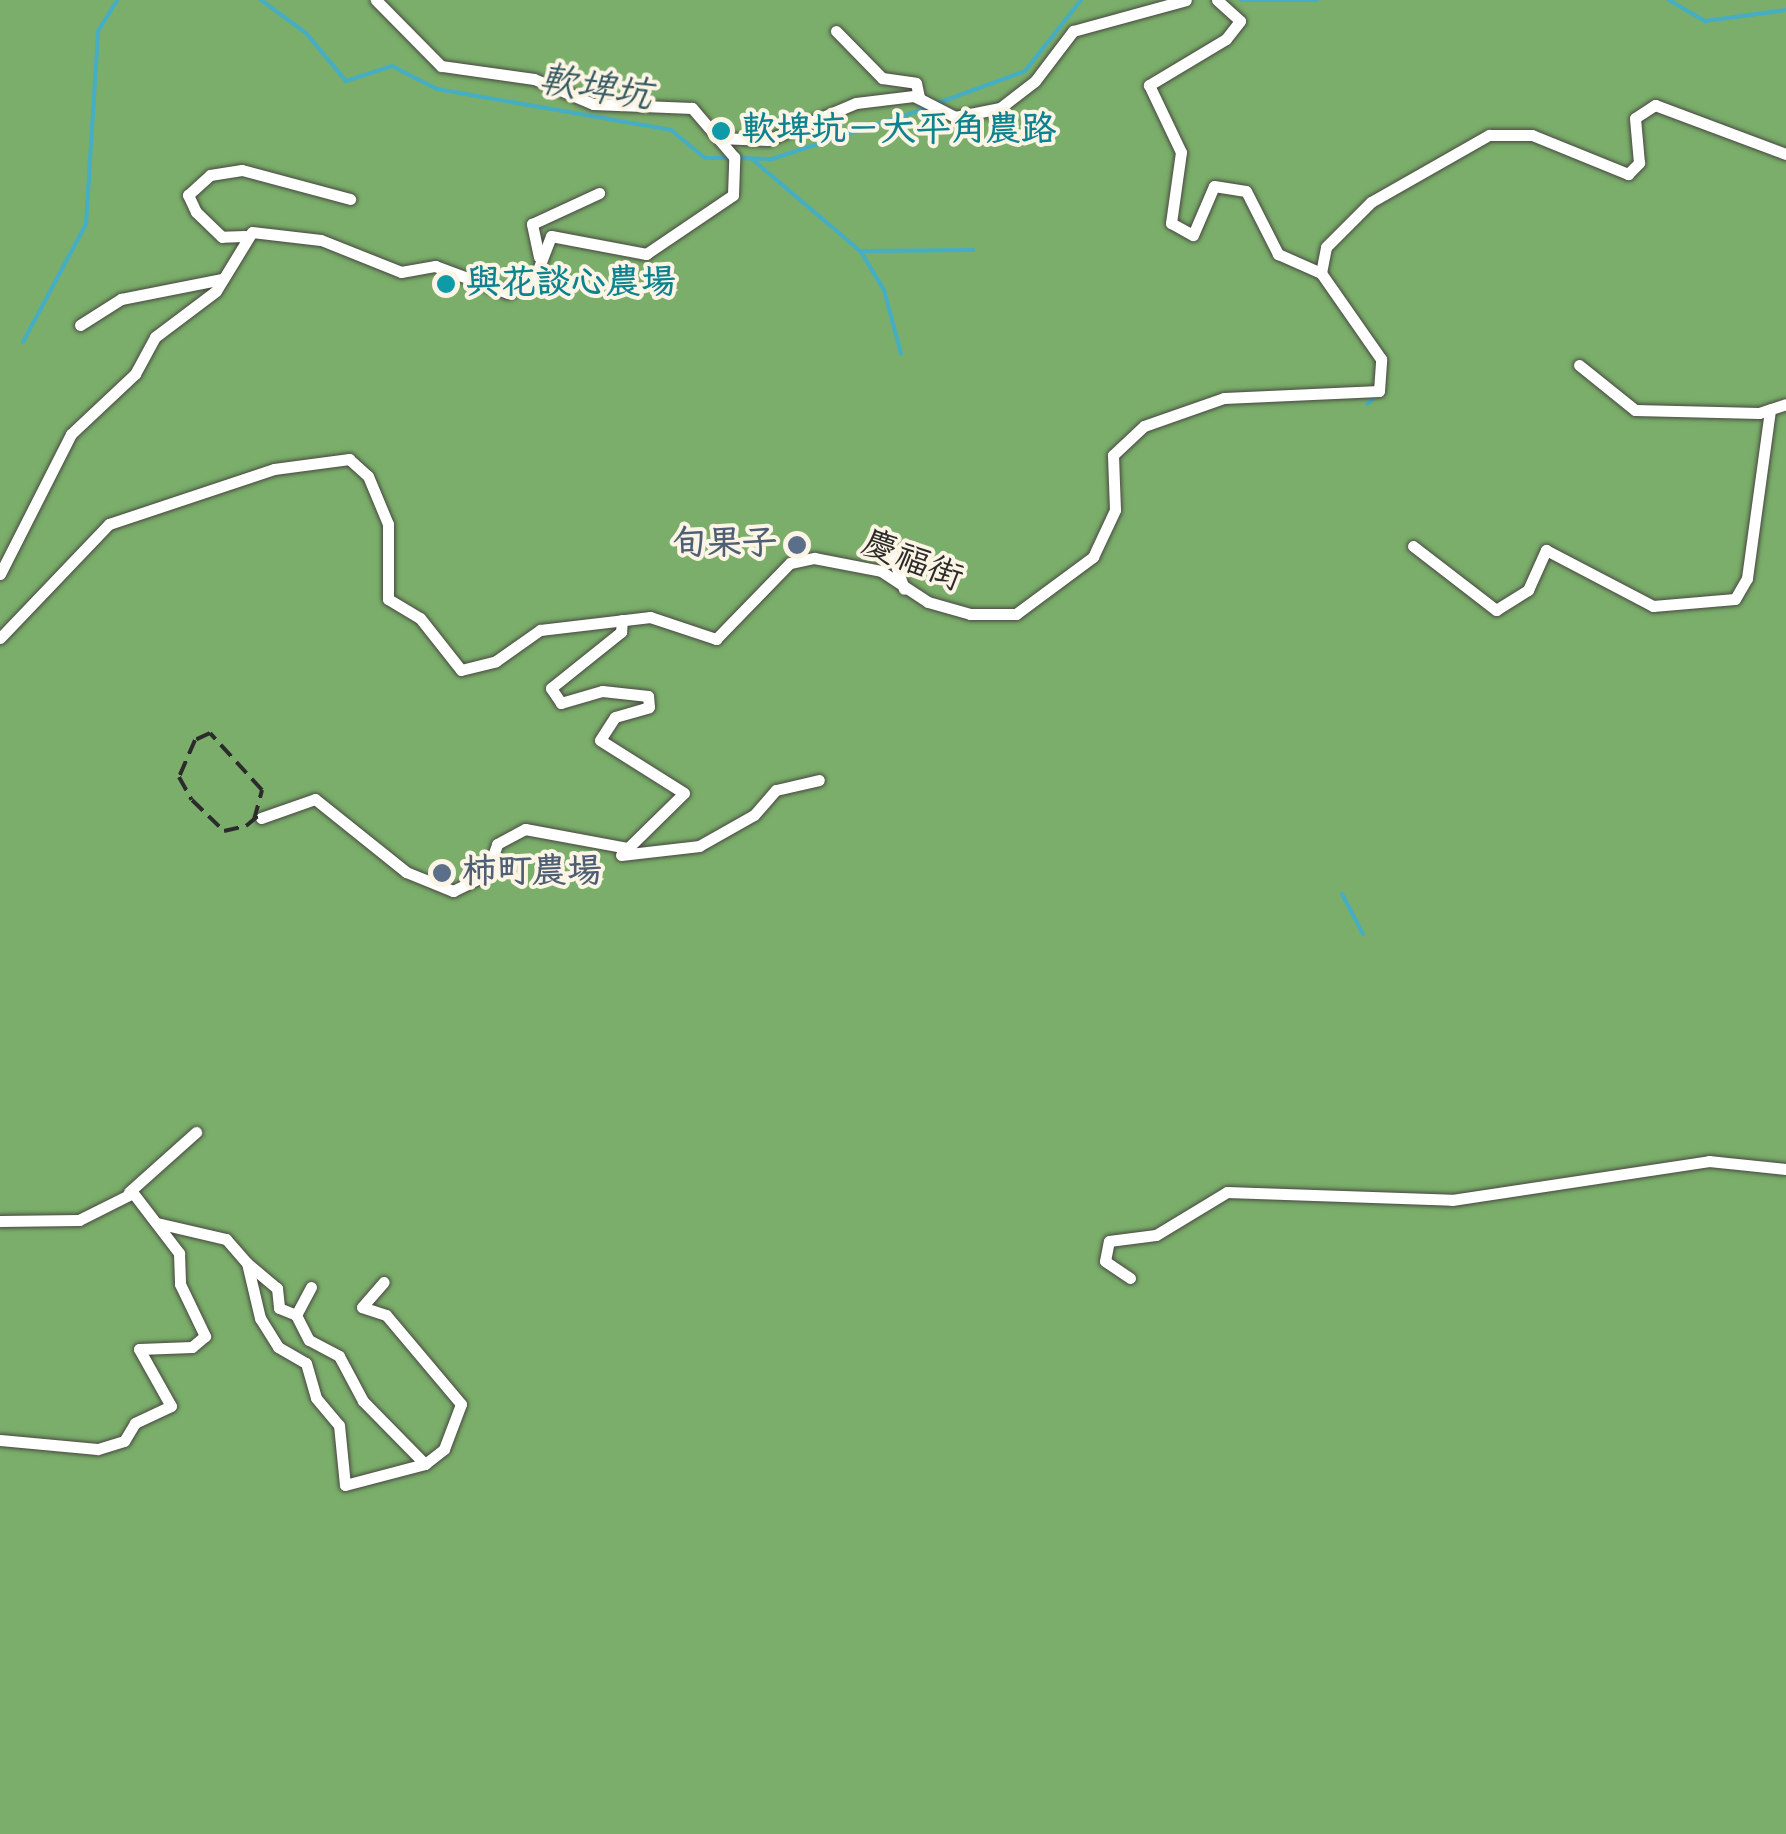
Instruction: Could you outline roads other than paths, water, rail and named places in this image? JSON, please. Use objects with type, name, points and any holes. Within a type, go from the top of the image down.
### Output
[{"type":"street","points":[[350,198],[242,170],[210,175],[188,195],[196,212],[222,237],[306,236],[401,272],[435,266],[508,294],[534,280],[538,258],[550,236],[646,254],[666,246],[725,206],[735,161],[692,108],[670,102],[593,104],[534,79],[441,66],[376,0]]},
{"type":"street","points":[[1119,14],[1122,0]]},
{"type":"street","points":[[718,138],[768,140],[856,102],[916,97],[955,117],[1000,108],[1036,81],[1073,31],[1119,14],[1186,0]]},
{"type":"street","points":[[1217,0],[1240,21],[1226,40],[1149,85],[1180,152],[1171,224],[1193,234],[1214,186],[1246,191],[1278,254],[1322,273],[1326,247],[1371,202],[1489,135],[1532,135],[1628,174],[1639,164],[1635,118],[1655,105],[1786,154]]},
{"type":"street","points":[[836,31],[882,78],[916,82],[916,97]]},
{"type":"street","points":[[538,258],[532,224],[599,193]]},
{"type":"street","points":[[0,574],[71,434],[135,374],[154,337],[203,306],[245,236]]},
{"type":"street","name":"慶福街","points":[[0,638],[109,524],[336,459],[359,462],[388,524],[388,599],[420,618],[461,670],[496,661],[540,630],[650,617],[716,638],[790,563],[814,558],[864,565],[904,589],[970,614],[1016,614],[1092,557],[1115,510],[1114,456],[1144,426],[1241,396],[1378,391],[1381,359],[1322,273]]},
{"type":"street","points":[[80,326],[121,299],[222,280]]},
{"type":"street","points":[[1579,365],[1635,410],[1770,410],[1786,404]]},
{"type":"street","points":[[1413,546],[1496,610],[1528,590],[1546,550],[1654,606],[1735,598],[1747,578],[1770,410]]},
{"type":"street","points":[[890,548],[904,589]]},
{"type":"street","points":[[260,818],[315,799],[406,872],[453,891],[486,874],[497,844],[525,828],[610,848],[628,848],[684,793],[600,740],[615,717],[649,706],[648,696],[552,696],[556,682],[621,632],[622,620]]},
{"type":"street","points":[[610,848],[617,855],[699,846],[754,815],[776,790],[819,780]]},
{"type":"street","points":[[0,1221],[80,1220],[129,1192],[196,1132]]},
{"type":"street","points":[[1130,1278],[1106,1262],[1108,1241],[1156,1235],[1227,1192],[1452,1200],[1709,1161],[1786,1169]]},
{"type":"street","points":[[0,1440],[97,1449],[171,1406],[139,1349],[192,1347],[205,1336],[180,1284],[180,1253],[129,1192]]},
{"type":"street","points":[[156,1223],[226,1239],[247,1263],[278,1288],[279,1308],[296,1315],[425,1464]]},
{"type":"street","points":[[247,1263],[260,1318],[278,1347],[306,1363],[316,1398],[339,1425],[345,1485],[425,1464],[444,1449],[460,1396],[396,1337],[386,1315],[362,1307],[384,1282]]},
{"type":"street","points":[[296,1315],[311,1287]]},
{"type":"waterway","points":[[23,342],[86,224],[98,31],[117,0]]},
{"type":"waterway","name":"軟埤坑","points":[[261,0],[306,33],[346,81],[392,66],[437,89],[671,130],[705,158],[730,158]]},
{"type":"waterway","name":"軟埤坑","points":[[938,103],[1025,71],[1081,0]]},
{"type":"waterway","name":"軟埤坑","points":[[1241,0],[1317,0]]},
{"type":"waterway","name":"軟埤坑","points":[[1669,0],[1705,21],[1786,10]]},
{"type":"waterway","name":"軟埤坑","points":[[739,158],[772,159],[930,107]]},
{"type":"waterway","points":[[752,159],[860,251],[973,250]]},
{"type":"waterway","points":[[861,252],[884,290],[901,354]]},
{"type":"waterway","points":[[1367,404],[1373,399]]},
{"type":"waterway","points":[[1342,894],[1363,934]]},
{"type":"railway","points":[[254,820],[262,790],[210,733],[195,740],[179,777],[192,800],[224,831],[246,826],[258,816]]},
{"type":"place","name":"軟埤坑－大平角農路","points":[[721,131]]},
{"type":"place","name":"與花談心農場","points":[[446,284]]},
{"type":"place","name":"旬果子","points":[[797,545]]},
{"type":"place","name":"柿町農場","points":[[442,873]]}]
